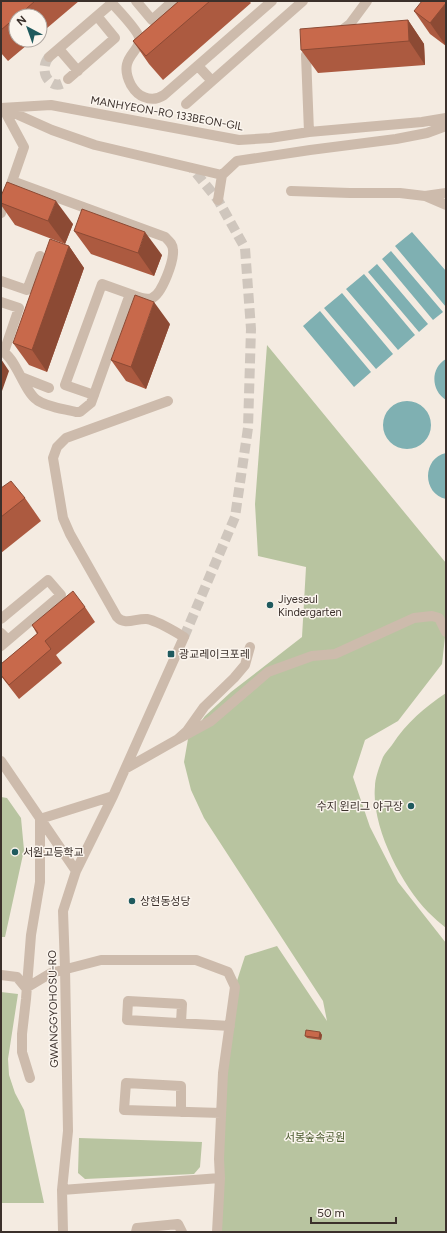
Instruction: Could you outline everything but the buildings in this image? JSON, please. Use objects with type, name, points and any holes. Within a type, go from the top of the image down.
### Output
[{"type":"street","points":[[136,1],[152,20],[173,1]]},
{"type":"street","points":[[50,57],[111,2],[139,37],[137,47],[126,65],[126,71],[131,85],[138,94],[149,98],[160,98],[272,1]]},
{"type":"street","points":[[186,104],[303,1]]},
{"type":"street","points":[[328,38],[350,24],[367,1]]},
{"type":"street","points":[[68,79],[115,38],[97,16]]},
{"type":"street","points":[[309,132],[306,55],[316,42]]},
{"type":"street","points":[[59,49],[78,71]]},
{"type":"street","points":[[198,66],[212,81]]},
{"type":"street","name":"MANHYEON-RO 133BEON-GIL","points":[[2,108],[51,105],[239,140],[422,122],[446,118]]},
{"type":"street","points":[[2,108],[52,130],[95,145],[222,175]]},
{"type":"street","points":[[1,213],[4,198],[12,181],[24,147],[2,108]]},
{"type":"street","points":[[218,200],[222,175],[237,161],[396,139],[427,133],[446,126]]},
{"type":"street","points":[[12,181],[165,237],[172,244],[173,256],[162,287],[157,295],[152,298],[146,299],[102,284],[65,385],[94,395]]},
{"type":"street","points":[[290,191],[400,193],[425,196],[446,205]]},
{"type":"street","points":[[425,196],[446,192]]},
{"type":"street","points":[[1,281],[27,290],[40,256]]},
{"type":"street","points":[[1,302],[19,308],[2,351],[14,364],[28,390],[36,400],[42,403],[80,412],[91,403],[130,294]]},
{"type":"street","points":[[21,377],[49,388]]},
{"type":"street","name":"GWANGGYOHOSU-RO","points":[[63,1232],[62,1190],[68,1132],[63,912],[76,871],[125,770],[184,636],[148,619],[126,622],[117,617],[66,527],[61,510],[53,458],[57,447],[66,438],[168,401]]},
{"type":"street","points":[[1,619],[48,580],[61,595],[3,640]]},
{"type":"street","points":[[125,770],[211,721],[268,672],[312,656],[335,654],[414,618],[432,616],[439,618],[446,632]]},
{"type":"street","points":[[178,739],[187,731],[204,707],[234,678],[245,665],[250,647]]},
{"type":"street","points":[[1,762],[76,871]]},
{"type":"street","points":[[40,819],[113,796]]},
{"type":"street","points":[[30,1078],[22,1052],[22,1034],[31,935],[40,882],[40,819]]},
{"type":"street","points":[[26,988],[51,973],[65,968],[101,960],[196,960],[228,972],[235,987],[224,1073],[218,1159],[220,1178],[216,1232]]},
{"type":"street","points":[[1,975],[17,977],[26,988]]},
{"type":"street","points":[[181,1023],[182,1004],[128,1001],[127,1020],[230,1026]]},
{"type":"street","points":[[181,1112],[181,1086],[126,1083],[124,1110],[181,1112],[221,1113]]},
{"type":"street","points":[[62,1190],[220,1178]]},
{"type":"street","points":[[136,1232],[137,1228],[178,1224],[182,1232]]},
{"type":"green space","name":"서봉숲속공원","points":[[267,345],[446,563],[446,628],[442,664],[398,721],[365,740],[353,777],[370,827],[398,882],[446,943],[446,1232],[217,1232],[219,1159],[235,987],[245,956],[277,946],[327,1021],[323,1001],[204,818],[191,790],[184,762],[188,739],[205,716],[231,692],[302,637],[306,567],[258,556],[255,504]]},
{"type":"green space","name":"수지 윈리그 야구장","points":[[446,693],[446,928],[428,912],[418,900],[398,870],[390,854],[378,819],[375,802],[375,783],[383,757],[404,729],[430,704]]},
{"type":"green space","points":[[1,797],[7,798],[21,818],[24,850],[5,937],[1,937]]},
{"type":"green space","points":[[1,992],[18,994],[8,1059],[9,1075],[15,1093],[24,1110],[44,1203],[1,1203]]},
{"type":"green space","points":[[79,1138],[202,1142],[200,1167],[194,1174],[85,1179],[78,1173]]},
{"type":"water","points":[[412,232],[446,271],[446,307],[395,246]]},
{"type":"water","points":[[391,251],[443,312],[433,320],[382,259]]},
{"type":"water","points":[[377,264],[428,324],[419,332],[368,272]]},
{"type":"water","points":[[364,274],[415,335],[398,350],[346,289]]},
{"type":"water","points":[[342,293],[393,354],[376,369],[324,308]]},
{"type":"water","points":[[320,311],[371,372],[354,387],[303,326]]},
{"type":"water","points":[[446,359],[446,400],[437,391],[434,380],[437,368]]},
{"type":"water","points":[[407,401],[416,403],[424,408],[429,416],[431,425],[429,434],[424,442],[416,447],[407,449],[398,447],[390,442],[385,434],[383,425],[385,416],[390,408],[398,403]]},
{"type":"water","points":[[446,453],[446,499],[438,496],[432,490],[429,484],[428,476],[429,468],[432,462],[438,456]]},
{"type":"tunnel","points":[[49,57],[44,68],[47,78],[55,84],[65,82]]},
{"type":"tunnel","points":[[184,637],[235,517],[248,428],[251,329],[245,248],[218,200],[192,168]]},
{"type":"place","name":"Jiyeseul Kindergarten","points":[[270,605]]},
{"type":"place","name":"광교레이크포레","points":[[171,654]]},
{"type":"place","name":"수지 윈리그 야구장","points":[[411,806]]},
{"type":"place","name":"서원고등학교","points":[[15,852]]},
{"type":"place","name":"상현동성당","points":[[132,901]]}]
